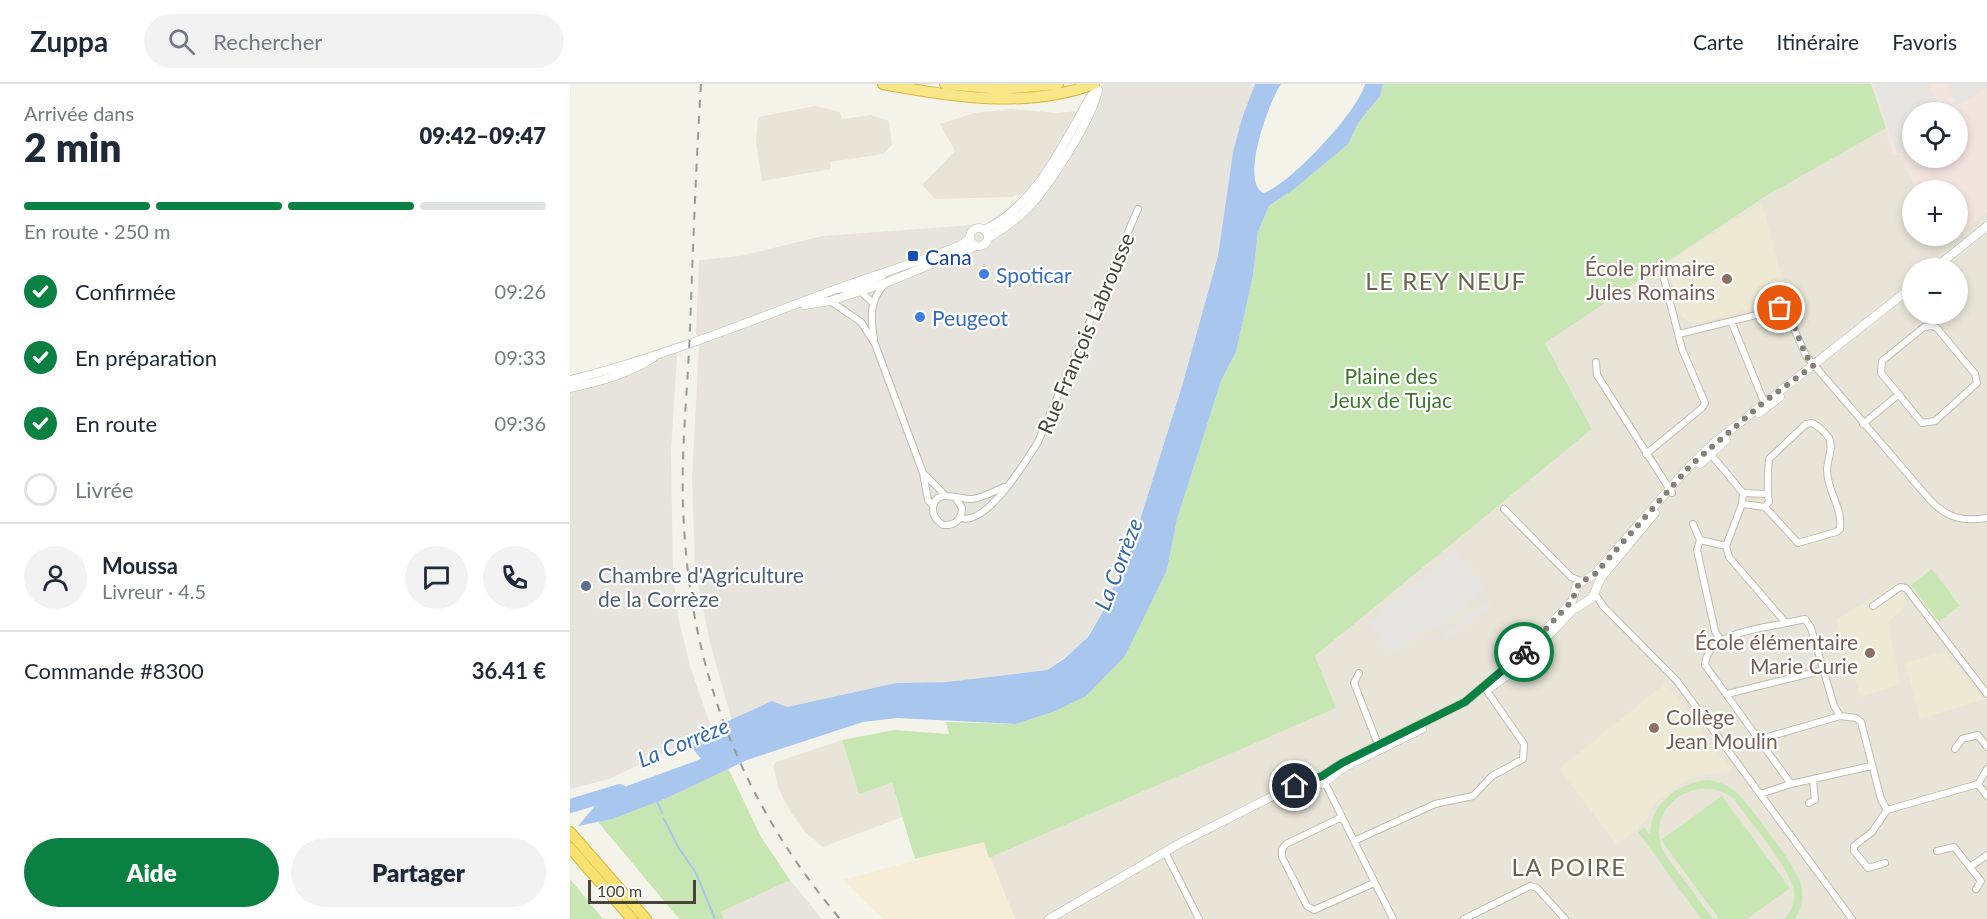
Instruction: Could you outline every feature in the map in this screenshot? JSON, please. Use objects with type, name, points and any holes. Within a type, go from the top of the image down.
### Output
[{"type":"highway","points":[[883,84],[964,97],[993,99],[1051,95],[1094,84]]},
{"type":"highway","points":[[945,84],[1002,89],[1058,84]]},
{"type":"highway","points":[[572,840],[632,919]]},
{"type":"highway","points":[[572,840],[646,919]]},
{"type":"street","points":[[834,290],[854,291],[888,282],[976,246],[986,234],[1029,196],[1091,96],[1098,90],[1085,123],[1042,191],[1015,220],[986,234]]},
{"type":"street","name":"Rue François Labrousse","points":[[923,473],[922,481],[933,506],[934,517],[943,525],[953,524],[961,518],[975,518],[990,506],[1007,486],[1038,442],[1050,420],[1138,209]]},
{"type":"street","points":[[1947,258],[1987,226]]},
{"type":"street","points":[[570,380],[658,354],[794,307],[834,290],[961,245],[978,229],[986,234]]},
{"type":"street","points":[[970,238],[976,246]]},
{"type":"street","points":[[1646,454],[1702,408],[1705,403],[1682,349],[1660,263]]},
{"type":"street","points":[[794,307],[830,301],[891,271]]},
{"type":"street","points":[[854,291],[873,303],[888,282]]},
{"type":"street","points":[[847,311],[854,291]]},
{"type":"street","points":[[1710,454],[1764,402],[1902,295]]},
{"type":"street","name":"Rue François Labrousse","points":[[830,301],[861,322],[875,344]]},
{"type":"street","name":"Rue François Labrousse","points":[[873,303],[870,312],[875,344],[923,473],[945,495]]},
{"type":"street","points":[[1679,334],[1785,308],[1806,356],[1937,508],[1961,520],[1987,519]]},
{"type":"street","points":[[1731,321],[1764,402]]},
{"type":"street","points":[[1932,326],[1937,328],[1975,374],[1977,383],[1935,422],[1928,424],[1922,423],[1881,373],[1882,361],[1924,327],[1932,326]]},
{"type":"street","points":[[570,388],[641,366],[658,354]]},
{"type":"street","points":[[1596,362],[1597,375],[1670,491]]},
{"type":"street","points":[[1379,748],[1471,702],[1514,670],[1573,610],[1592,596],[1601,578],[1691,465],[1710,454],[1809,374],[1814,365]]},
{"type":"street","points":[[1863,424],[1899,394]]},
{"type":"street","points":[[1742,504],[1765,507],[1798,543],[1840,529],[1842,520],[1827,468],[1831,446],[1829,439],[1818,426],[1806,424],[1769,459],[1770,478],[1766,494],[1768,502],[1765,507]]},
{"type":"street","points":[[1710,454],[1743,493],[1742,504],[1726,546],[1729,557],[1786,623]]},
{"type":"street","points":[[975,499],[1007,486]]},
{"type":"street","points":[[1059,919],[1166,854],[1323,779],[1465,702],[1527,650],[1580,586],[1595,574],[1670,491]]},
{"type":"street","points":[[1743,493],[1766,494]]},
{"type":"street","points":[[933,506],[945,495],[975,499],[990,506]]},
{"type":"street","points":[[954,497],[961,504],[961,518]]},
{"type":"street","points":[[1504,509],[1677,681],[1852,919]]},
{"type":"street","points":[[1693,524],[1700,540],[1697,550],[1715,631],[1720,640]]},
{"type":"street","points":[[1700,540],[1726,546]]},
{"type":"street","points":[[1580,586],[1594,584],[1592,596]]},
{"type":"street","points":[[1874,606],[1900,587],[1906,588],[1987,694]]},
{"type":"street","points":[[1791,784],[1705,665],[1706,656],[1720,640],[1805,619],[1811,628],[1834,706],[1840,716]]},
{"type":"street","points":[[1727,694],[1824,670]]},
{"type":"street","points":[[1359,673],[1354,683],[1379,748]]},
{"type":"street","points":[[1354,841],[1435,804],[1473,796],[1492,776],[1513,766],[1525,754],[1524,744],[1487,691]]},
{"type":"street","points":[[1761,740],[1840,716],[1856,718],[1861,722],[1871,766],[1887,810]]},
{"type":"street","points":[[1954,749],[1962,739],[1978,735],[1987,747]]},
{"type":"street","points":[[1760,794],[1791,784],[1871,766]]},
{"type":"street","points":[[1885,863],[1868,868],[1854,850],[1854,846],[1872,832],[1887,810],[1978,784],[1987,769]]},
{"type":"street","points":[[1323,779],[1393,919]]},
{"type":"street","points":[[1049,919],[1259,803],[1323,779]]},
{"type":"street","points":[[1809,803],[1815,800],[1813,779]]},
{"type":"street","points":[[1978,784],[1987,796]]},
{"type":"street","points":[[1342,817],[1286,844],[1282,849],[1282,856],[1307,906],[1314,910],[1374,883]]},
{"type":"street","points":[[1937,851],[1954,847],[1981,881],[1976,889]]},
{"type":"street","points":[[1166,854],[1199,919]]},
{"type":"street","points":[[1970,867],[1987,855]]},
{"type":"street","points":[[1464,919],[1530,886],[1538,888],[1565,919]]},
{"type":"shaded area","points":[[1105,84],[1250,84],[1254,87],[1242,118],[1233,152],[1218,256],[1182,386],[1124,571],[1115,582],[1105,608],[1083,643],[1047,670],[947,682],[896,683],[786,707],[772,701],[732,721],[710,643],[695,568],[692,477],[699,346],[696,333],[699,260],[740,256],[822,236],[986,224],[1026,193],[1089,91]]},
{"type":"shaded area","points":[[1870,84],[1987,84],[1987,212],[1968,228],[1968,180],[1912,180],[1906,168],[1968,168],[1968,102],[1902,102],[1902,159],[1900,155],[1893,155]]},
{"type":"shaded area","points":[[1871,84],[1987,84],[1987,919],[1015,919],[989,858],[1335,708],[1315,656],[1592,429],[1545,343],[1763,198],[1885,128]]},
{"type":"shaded area","points":[[1874,84],[1928,84],[1938,102],[1902,102],[1902,148],[1901,153],[1896,152]]},
{"type":"shaded area","points":[[1949,84],[1987,84],[1987,88],[1963,102],[1955,102]]},
{"type":"shaded area","points":[[815,106],[840,112],[842,119],[871,115],[889,121],[892,145],[883,154],[830,162],[831,169],[762,181],[756,142],[758,117]]},
{"type":"shaded area","points":[[1011,109],[1058,113],[1077,111],[1026,193],[1012,197],[935,199],[922,185],[955,151],[940,124],[974,113]]},
{"type":"shaded area","name":"École primaire Jules Romains","points":[[1762,203],[1787,296],[1785,300],[1693,324],[1682,317],[1667,263]]},
{"type":"shaded area","points":[[678,342],[671,450],[673,575],[679,621],[690,666],[712,730],[609,779],[570,789],[570,376],[581,375]]},
{"type":"shaded area","points":[[1455,551],[1486,588],[1437,628],[1432,623],[1393,655],[1368,623]]},
{"type":"shaded area","name":"École élémentaire Marie Curie","points":[[1895,584],[1909,603],[1888,622],[1900,684],[1861,697],[1836,620]]},
{"type":"shaded area","points":[[1488,600],[1492,605],[1446,640],[1443,635]]},
{"type":"shaded area","points":[[1945,652],[1984,699],[1920,719],[1905,663]]},
{"type":"shaded area","name":"Collège Jean Moulin","points":[[1666,683],[1732,771],[1691,777],[1654,803],[1647,820],[1617,845],[1559,769]]},
{"type":"shaded area","points":[[842,740],[859,794],[892,783],[902,817],[823,847],[805,832],[792,814],[779,790],[773,766],[776,762]]},
{"type":"shaded area","points":[[984,841],[1015,919],[883,919],[843,880]]},
{"type":"shaded area","points":[[790,880],[822,919],[724,919],[721,912]]},
{"type":"green space","name":"Plaine des Jeux de Tujac","points":[[1383,84],[1871,84],[1886,128],[1763,198],[1545,343],[1592,429],[1315,656],[1336,708],[989,858],[984,842],[915,859],[892,783],[859,794],[842,740],[894,730],[949,734],[946,722],[1016,724],[1053,712],[1124,656],[1167,570],[1177,519],[1221,381],[1236,352],[1253,276],[1258,232],[1269,206],[1293,190],[1350,140],[1359,122],[1380,96]]},
{"type":"green space","points":[[1932,569],[1960,606],[1939,621],[1911,585]]},
{"type":"green space","points":[[728,768],[761,837],[790,880],[721,912],[724,919],[679,919],[598,822],[667,798]]},
{"type":"green space","points":[[1708,780],[1724,784],[1737,793],[1791,864],[1801,884],[1802,893],[1801,906],[1795,919],[1785,919],[1792,907],[1794,897],[1792,883],[1778,859],[1733,798],[1718,791],[1703,789],[1688,792],[1675,799],[1666,810],[1660,823],[1659,838],[1665,854],[1713,919],[1701,919],[1638,832],[1644,827],[1650,835],[1651,824],[1660,804],[1676,790]]},
{"type":"green space","points":[[1722,796],[1790,888],[1747,919],[1719,919],[1661,840]]},
{"type":"green space","points":[[570,879],[603,919],[570,919]]},
{"type":"water","points":[[1255,84],[1281,84],[1264,123],[1255,158],[1254,173],[1257,186],[1263,193],[1289,177],[1322,146],[1350,111],[1365,84],[1383,84],[1380,96],[1359,122],[1348,144],[1293,190],[1269,206],[1258,232],[1253,276],[1236,352],[1221,381],[1177,519],[1167,570],[1125,656],[1086,696],[1053,712],[1016,724],[897,718],[863,722],[747,760],[667,798],[612,819],[578,826],[605,794],[701,759],[686,740],[772,701],[787,707],[896,683],[947,682],[1047,670],[1064,659],[1088,637],[1105,608],[1115,582],[1124,571],[1182,386],[1218,256],[1233,152],[1242,118]]},
{"type":"waterway","name":"La Corrèze","points":[[570,806],[620,791]]},
{"type":"waterway","points":[[657,801],[662,813]]},
{"type":"waterway","points":[[664,819],[678,847],[696,873],[715,919]]},
{"type":"railway","points":[[701,84],[683,483],[687,563],[695,620],[708,674],[725,726],[747,777],[773,826],[804,873],[840,919]]},
{"type":"way so far","points":[[1524,652],[1572,601],[1579,583],[1595,574],[1691,465],[1764,402],[1814,365],[1806,356],[1788,311],[1780,308]]},
{"type":"place","name":"Cana","points":[[913,256]]},
{"type":"place","name":"Spoticar","points":[[984,274]]},
{"type":"place","name":"École primaire Jules Romains","points":[[1727,279]]},
{"type":"place","name":"Peugeot","points":[[920,317]]},
{"type":"place","name":"Chambre d'Agriculture de la Corrèze","points":[[586,586]]},
{"type":"place","name":"École élémentaire Marie Curie","points":[[1870,653]]},
{"type":"place","name":"Collège Jean Moulin","points":[[1654,728]]},
{"type":"district","name":"LE REY NEUF","points":[[1446,280]]},
{"type":"district","name":"LA POIRE","points":[[1569,866]]},
{"type":"route","points":[[1295,786],[1322,776],[1342,763],[1465,702],[1524,652]]}]
